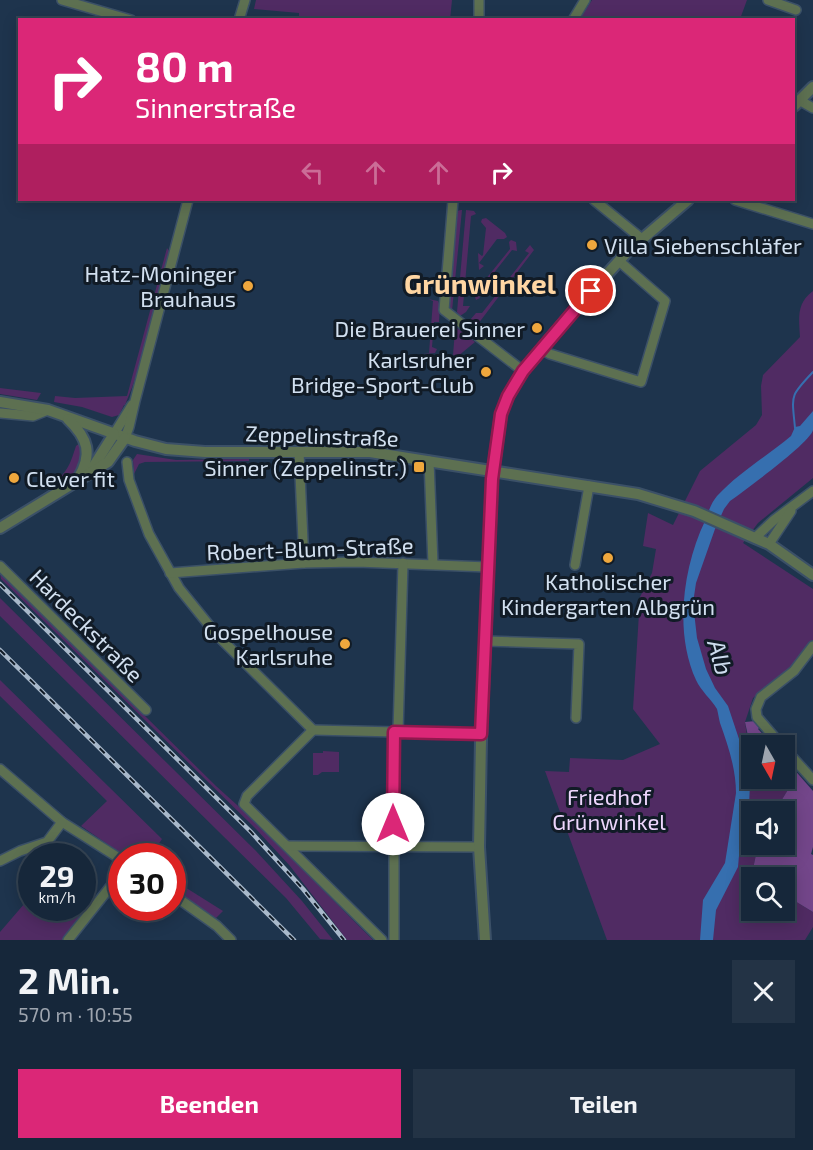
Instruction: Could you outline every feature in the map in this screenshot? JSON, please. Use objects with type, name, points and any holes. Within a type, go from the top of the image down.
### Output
[{"type":"street","points":[[62,0],[124,18]]},
{"type":"street","points":[[240,18],[245,0]]},
{"type":"street","points":[[479,0],[479,18]]},
{"type":"street","points":[[574,18],[585,0]]},
{"type":"street","points":[[768,0],[796,10]]},
{"type":"street","points":[[796,103],[813,87]]},
{"type":"street","points":[[796,103],[813,108]]},
{"type":"street","points":[[0,528],[108,462],[125,438],[188,201]]},
{"type":"street","points":[[453,201],[444,310],[523,371]]},
{"type":"street","points":[[595,201],[642,239]]},
{"type":"street","points":[[485,940],[479,847],[481,734],[492,471],[501,414],[508,396],[523,371],[541,349],[619,261],[687,201]]},
{"type":"street","points":[[738,201],[813,224]]},
{"type":"street","points":[[541,349],[550,354],[641,382],[665,301],[619,261]]},
{"type":"street","points":[[90,472],[135,401]]},
{"type":"street","points":[[0,402],[48,410],[114,434]]},
{"type":"street","points":[[0,412],[33,416],[48,410]]},
{"type":"street","points":[[63,415],[76,426],[86,447],[87,459],[76,481]]},
{"type":"street","name":"Zeppelinstraße","points":[[114,434],[147,445],[183,451],[370,452],[653,498],[698,513],[769,544],[813,575]]},
{"type":"street","points":[[299,452],[304,563]]},
{"type":"street","points":[[429,461],[434,564]]},
{"type":"street","points":[[127,462],[129,480],[158,554],[189,603],[218,636],[313,730],[481,734]]},
{"type":"street","points":[[575,565],[589,486]]},
{"type":"street","points":[[755,538],[813,490]]},
{"type":"street","points":[[769,544],[793,507]]},
{"type":"street","name":"Robert-Blum-Straße","points":[[170,573],[304,563],[403,563],[488,567]]},
{"type":"street","points":[[394,940],[393,847],[403,563]]},
{"type":"street","name":"Hardeckstraße","points":[[0,567],[146,710]]},
{"type":"street","points":[[485,640],[579,644],[576,718]]},
{"type":"street","points":[[773,735],[757,717],[758,703],[794,671],[813,646]]},
{"type":"street","points":[[313,730],[247,796],[244,802],[246,807],[382,940]]},
{"type":"street","points":[[795,760],[813,780]]},
{"type":"street","points":[[0,769],[62,822],[108,851]]},
{"type":"street","points":[[0,861],[47,842],[62,822]]},
{"type":"street","points":[[288,846],[479,847]]},
{"type":"street","points":[[68,940],[108,890]]},
{"type":"street","points":[[186,904],[217,926],[231,940]]},
{"type":"green space","points":[[256,0],[452,0],[450,18],[299,18],[299,13],[254,9]]},
{"type":"green space","points":[[592,0],[747,0],[740,18],[581,18]]},
{"type":"green space","points":[[462,210],[452,311],[448,306],[457,211]]},
{"type":"green space","points":[[466,210],[474,211],[476,214],[471,216],[463,306],[470,306],[460,316],[457,312]]},
{"type":"green space","points":[[486,218],[507,237],[497,239],[479,263],[484,266],[479,270],[478,253],[483,255],[486,228],[481,222]]},
{"type":"green space","points":[[511,240],[516,242],[517,251],[512,250],[478,293],[480,298],[476,300],[477,283],[481,285],[510,249]]},
{"type":"green space","points":[[530,245],[534,250],[475,328],[470,324],[470,320],[476,313],[482,313],[529,253],[525,251]]},
{"type":"green space","points":[[167,248],[169,251],[145,348],[125,405],[119,415],[112,417],[82,407],[54,402],[55,396],[75,398],[127,396]]},
{"type":"green space","name":"Friedhof Grünwinkel","points":[[813,291],[813,478],[758,523],[743,543],[813,589],[813,640],[790,668],[753,698],[745,722],[747,735],[741,735],[741,789],[788,789],[781,801],[741,801],[741,855],[756,855],[753,867],[741,867],[741,921],[795,921],[795,901],[813,912],[813,927],[805,940],[607,940],[545,771],[569,772],[570,758],[623,760],[660,744],[633,709],[640,597],[652,573],[656,549],[643,546],[648,513],[673,525],[700,471],[756,425],[762,415],[763,375],[800,337],[801,306]]},
{"type":"green space","points":[[428,299],[438,301],[440,306],[439,322],[434,322],[432,347],[437,349],[435,353],[423,354],[429,353],[433,301]]},
{"type":"green space","points":[[457,328],[475,342],[457,357],[453,355]]},
{"type":"green space","points":[[0,388],[41,393],[37,400],[0,394]]},
{"type":"green space","points":[[81,442],[81,460],[76,471],[62,483],[56,481],[67,469],[76,446]]},
{"type":"green space","points":[[137,454],[176,460],[249,459],[249,461],[145,462],[139,464],[134,474],[133,460]]},
{"type":"green space","points":[[0,573],[276,842],[373,940],[347,940],[290,866],[256,829],[1,579]]},
{"type":"green space","points":[[0,598],[256,851],[302,901],[333,940],[320,939],[286,898],[0,616]]},
{"type":"green space","points":[[0,680],[162,839],[159,843],[108,844],[81,826],[107,801],[0,696]]},
{"type":"green space","points":[[323,751],[339,752],[339,772],[322,772],[313,775],[313,753],[323,753]]},
{"type":"green space","points":[[186,888],[223,911],[216,918],[186,898]]},
{"type":"green space","points":[[18,911],[18,921],[76,921],[64,940],[0,940],[0,932]]},
{"type":"shaded area","points":[[756,721],[761,726],[758,729],[764,735],[748,735],[745,722]]},
{"type":"shaded area","points":[[795,770],[813,791],[811,854],[813,855],[813,912],[795,901],[795,867],[753,867],[756,855],[795,855],[795,801],[781,801],[788,789],[795,789]]},
{"type":"water","points":[[813,411],[813,430],[801,445],[730,501],[724,509],[696,583],[693,603],[697,638],[706,669],[715,688],[728,706],[741,745],[741,789],[750,789],[749,801],[741,801],[738,867],[716,910],[713,940],[700,940],[703,900],[725,863],[736,784],[729,748],[717,709],[696,680],[685,641],[684,600],[691,558],[715,499],[734,480],[791,436],[795,427],[800,426]]},
{"type":"waterway","points":[[795,428],[794,397],[813,372]]},
{"type":"railway","points":[[0,584],[251,832],[303,889],[344,940]]},
{"type":"railway","points":[[0,650],[294,940]]},
{"type":"place","name":"Villa Siebenschläfer","points":[[592,245]]},
{"type":"place","name":"Hatz-Moninger Brauhaus","points":[[248,286]]},
{"type":"place","name":"Die Brauerei Sinner","points":[[537,328]]},
{"type":"place","name":"Karlsruher Bridge-Sport-Club","points":[[486,372]]},
{"type":"place","name":"Sinner (Zeppelinstr.)","points":[[419,467]]},
{"type":"place","name":"Clever fit","points":[[14,478]]},
{"type":"place","name":"Katholischer Kindergarten Albgrün","points":[[608,558]]},
{"type":"place","name":"Gospelhouse Karlsruhe","points":[[345,644]]},
{"type":"district","name":"Grünwinkel","points":[[480,283]]},
{"type":"route","points":[[393,824],[394,732],[481,734],[492,479],[498,425],[508,396],[517,379],[591,291]]},
{"type":"water label","name":"Alb","points":[[721,657]]}]
